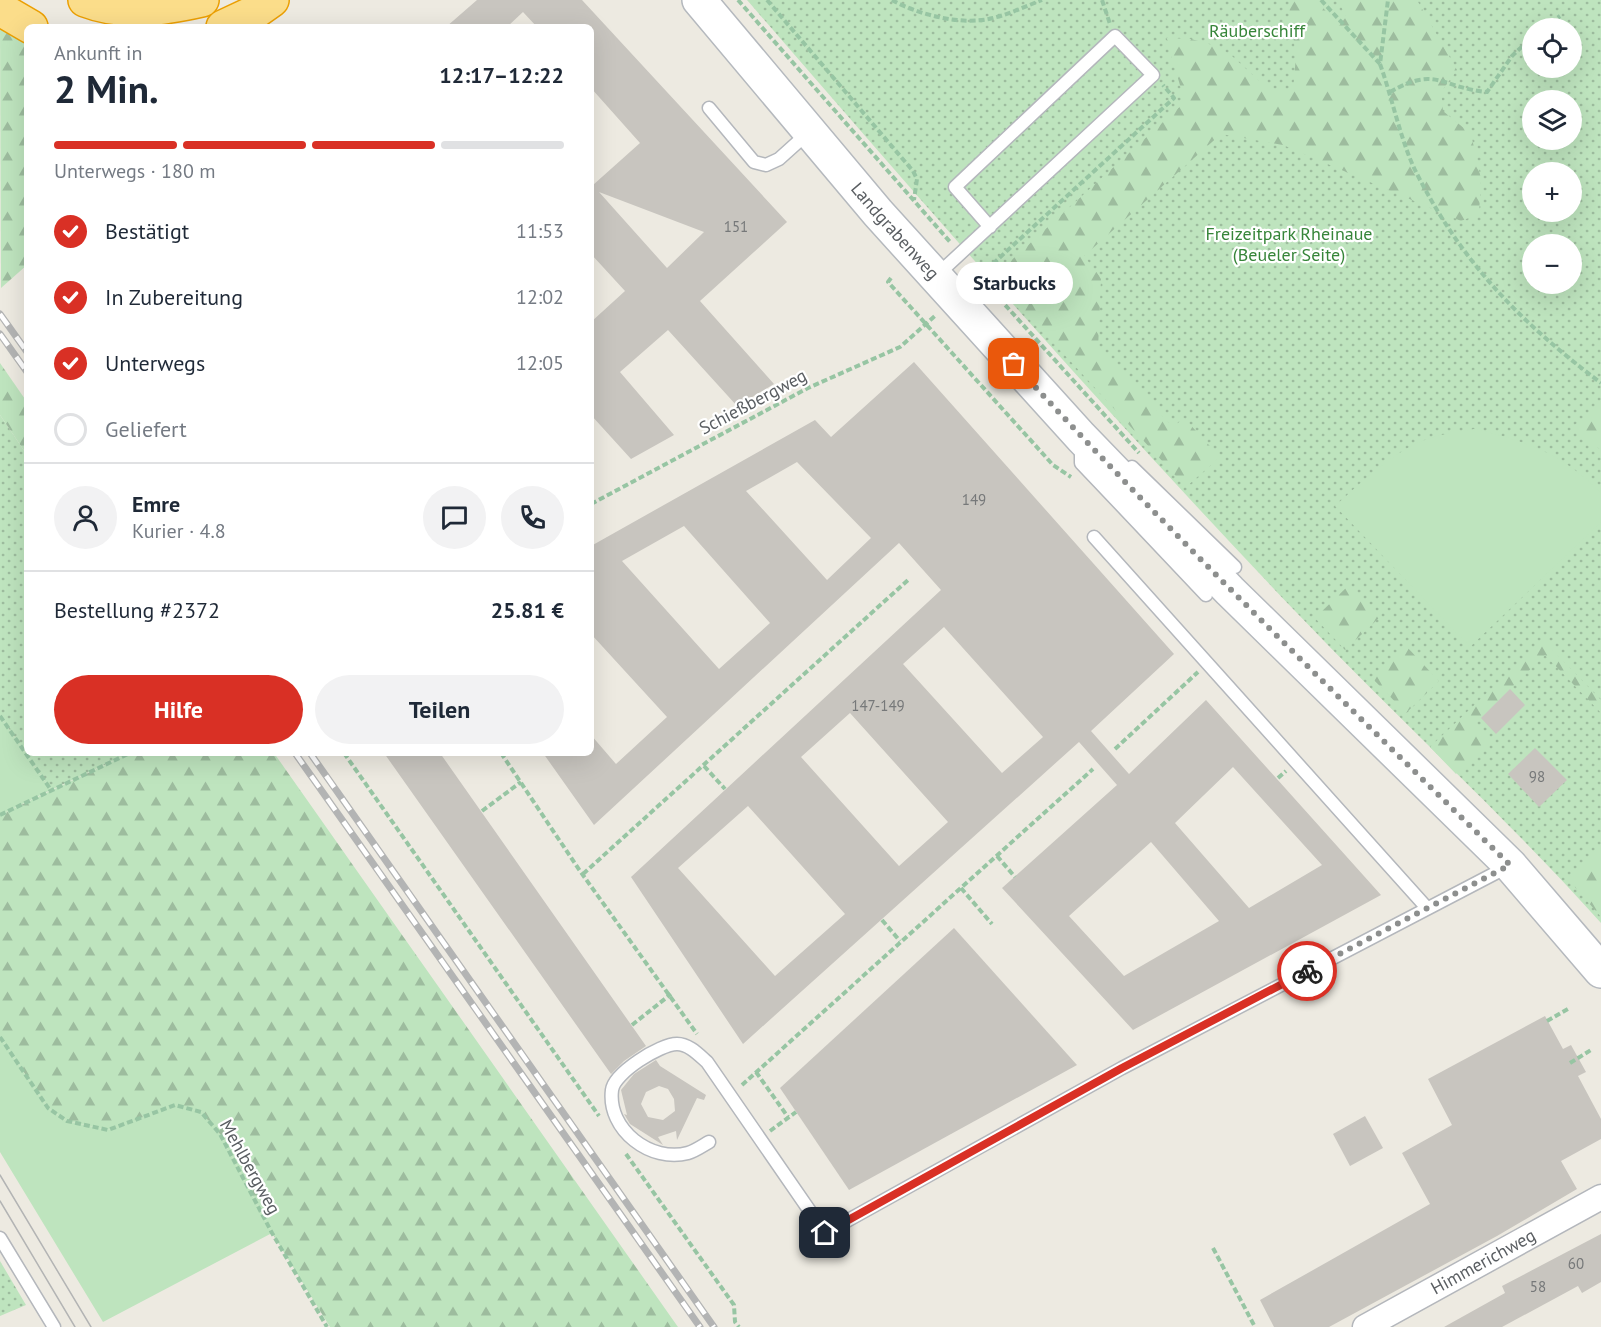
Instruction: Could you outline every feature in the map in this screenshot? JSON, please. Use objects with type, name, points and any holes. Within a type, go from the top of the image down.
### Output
[{"type":"highway","points":[[85,0],[103,7],[131,11],[169,8],[202,0]]},
{"type":"highway","points":[[229,24],[255,12],[272,0]]},
{"type":"highway","points":[[0,9],[26,24]]},
{"type":"street","name":"Landgrabenweg","points":[[699,0],[935,277],[1093,439],[1230,591],[1510,865],[1601,971]]},
{"type":"street","name":"Himmerichweg","points":[[1365,1327],[1601,1197]]},
{"type":"lane","points":[[935,277],[990,227],[1153,75],[1115,36],[955,187],[990,227]]},
{"type":"lane","points":[[709,108],[754,162],[766,165],[778,159],[810,131]]},
{"type":"lane","points":[[1093,439],[1081,463],[1206,595]]},
{"type":"lane","points":[[1121,456],[1234,567]]},
{"type":"lane","points":[[1094,537],[1427,908]]},
{"type":"lane","points":[[709,1142],[690,1153],[676,1155],[643,1147],[621,1126],[612,1090],[615,1080],[650,1052],[678,1043],[688,1047],[707,1062],[825,1233],[1122,1068],[1510,865]]},
{"type":"lane","points":[[0,1238],[54,1327]]},
{"type":"path","points":[[738,0],[960,254]]},
{"type":"path","points":[[767,0],[913,171],[916,179],[914,200]]},
{"type":"path","points":[[892,0],[929,14],[954,19],[991,19],[1042,0]]},
{"type":"path","points":[[1102,0],[1115,36]]},
{"type":"path","points":[[1321,0],[1380,64],[1415,170],[1455,241],[1488,284],[1539,333],[1601,383]]},
{"type":"path","points":[[1380,64],[1388,0]]},
{"type":"path","points":[[1390,92],[1419,78],[1440,79],[1468,90],[1487,92],[1506,63],[1522,47]]},
{"type":"path","points":[[1146,460],[979,277],[1174,98],[1153,75]]},
{"type":"path","points":[[891,279],[888,282],[1053,465],[1078,481]]},
{"type":"path","name":"Schießbergweg","points":[[594,502],[808,388],[900,347],[926,324]]},
{"type":"path","points":[[583,874],[908,580]]},
{"type":"path","points":[[1115,749],[1208,664]]},
{"type":"path","points":[[0,716],[24,751]]},
{"type":"path","points":[[28,756],[51,790]]},
{"type":"path","points":[[0,815],[124,756]]},
{"type":"path","points":[[346,756],[602,1121]]},
{"type":"path","points":[[503,756],[583,874],[704,1043],[707,1062]]},
{"type":"path","points":[[704,766],[725,789]]},
{"type":"path","points":[[730,1095],[1093,769]]},
{"type":"path","points":[[482,811],[521,782]]},
{"type":"path","points":[[997,856],[1015,877]]},
{"type":"path","points":[[961,888],[992,924]]},
{"type":"path","points":[[882,920],[900,941]]},
{"type":"path","points":[[632,1024],[670,994]]},
{"type":"path","points":[[1547,1021],[1568,1009]]},
{"type":"path","name":"Mehlbergweg","points":[[0,1037],[48,1108],[67,1121],[108,1130],[175,1105],[201,1112],[220,1134],[272,1233],[327,1327]]},
{"type":"path","points":[[1570,1063],[1592,1050]]},
{"type":"path","points":[[756,1071],[788,1117]]},
{"type":"path","points":[[760,1138],[796,1112]]},
{"type":"path","points":[[623,1150],[734,1305],[735,1322],[739,1327]]},
{"type":"path","points":[[1213,1248],[1255,1327]]},
{"type":"green space","name":"Freizeitpark Rheinaue (Beueler Seite)","points":[[747,0],[1601,0],[1601,923],[1225,537],[950,232]]},
{"type":"green space","points":[[1295,0],[1316,0],[1339,26],[1346,17],[1338,0],[1417,0],[1457,70],[1441,92],[1443,111],[1471,134],[1481,179],[1479,214],[1461,221],[1283,145],[1221,134],[1084,256],[1101,278],[1098,349],[1173,427],[1184,418],[1220,457],[1186,487],[993,277],[1185,102],[1166,38],[1191,39],[1216,46],[1232,56],[1267,88],[1293,91],[1296,56],[1289,7]]},
{"type":"green space","points":[[0,24],[24,38],[24,268],[1,288]]},
{"type":"green space","points":[[0,363],[24,398],[24,451],[0,415]]},
{"type":"green space","points":[[1601,404],[1601,450],[1571,428]]},
{"type":"green space","points":[[0,415],[24,451],[24,751],[0,716]]},
{"type":"green space","points":[[1474,429],[1527,444],[1572,468],[1601,493],[1601,522],[1470,647],[1335,506],[1382,465],[1409,448],[1437,436]]},
{"type":"green space","points":[[1349,585],[1380,617],[1345,650],[1315,618]]},
{"type":"green space","points":[[1543,640],[1601,700],[1601,713],[1545,655],[1473,725],[1488,741],[1456,774],[1430,747]]},
{"type":"green space","points":[[1406,646],[1439,681],[1406,713],[1372,678]]},
{"type":"green space","points":[[0,716],[24,751],[24,756],[28,756],[51,790],[0,815]]},
{"type":"green space","points":[[28,756],[124,756],[51,790]]},
{"type":"green space","points":[[124,756],[276,756],[678,1327],[330,1327],[272,1233],[220,1134],[141,1119],[108,1130],[67,1121],[48,1108],[0,1037],[0,815]]},
{"type":"green space","points":[[1601,848],[1601,917],[1567,878]]},
{"type":"green space","points":[[0,1037],[48,1108],[67,1121],[108,1130],[175,1105],[201,1112],[220,1134],[272,1233],[103,1322],[0,1152]]},
{"type":"green space","points":[[0,1261],[26,1305],[0,1316]]},
{"type":"building","points":[[477,0],[582,0],[787,222],[700,301],[774,384],[737,406],[668,330],[620,372],[674,435],[631,459],[594,418],[594,319],[625,291],[594,257],[594,184],[640,143],[594,91],[594,24],[534,24],[523,12],[510,24],[449,24]],"holes":[[[599,192],[704,232],[667,268]]]},
{"type":"building","points":[[914,362],[1174,654],[1091,731],[1129,774],[1206,700],[1381,895],[1133,1030],[1002,888],[1117,785],[1079,742],[743,1044],[631,877],[941,590],[899,543],[594,825],[545,756],[594,756],[594,738],[616,764],[667,717],[594,637],[594,544],[815,420],[831,437]],"holes":[[[797,462],[871,538],[827,580],[746,491]],[[684,526],[770,623],[719,669],[622,561]],[[944,627],[1043,737],[1002,773],[903,664]],[[850,713],[948,822],[899,866],[801,757]],[[1233,767],[1322,865],[1249,908],[1175,823]],[[748,806],[845,914],[775,976],[678,868]],[[1151,842],[1219,921],[1124,976],[1069,916]]]},
{"type":"building","points":[[1510,689],[1525,705],[1496,734],[1481,718]]},
{"type":"building","points":[[1535,748],[1567,780],[1539,807],[1508,774]]},
{"type":"building","points":[[386,756],[442,756],[646,1046],[624,1061],[611,1074]]},
{"type":"building","points":[[954,928],[1077,1065],[849,1190],[780,1088]]},
{"type":"building","points":[[1545,1016],[1563,1049],[1571,1045],[1586,1072],[1578,1076],[1601,1119],[1601,1139],[1561,1161],[1577,1189],[1497,1236],[1329,1327],[1274,1327],[1260,1300],[1430,1204],[1402,1153],[1452,1125],[1428,1079]]},
{"type":"building","points":[[656,1060],[660,1066],[706,1095],[704,1100],[697,1098],[677,1140],[676,1131],[658,1137],[663,1145],[630,1124],[624,1114],[627,1115],[621,1090],[634,1074]],"holes":[[[659,1086],[668,1089],[674,1099],[675,1111],[663,1120],[648,1117],[641,1104],[646,1092]]]},
{"type":"building","points":[[1365,1116],[1383,1148],[1350,1166],[1333,1134]]},
{"type":"building","points":[[1601,1234],[1601,1282],[1582,1293],[1578,1286],[1502,1327],[1444,1327],[1505,1293],[1502,1286]]},
{"type":"tram line","points":[[0,1175],[91,1327]]},
{"type":"tram line","points":[[0,1201],[75,1327]]},
{"type":"railway","points":[[0,314],[24,348]]},
{"type":"railway","points":[[0,334],[24,368]]},
{"type":"railway","points":[[297,756],[700,1327]]},
{"type":"railway","points":[[312,756],[714,1327]]},
{"type":"way so far","points":[[1014,364],[1230,591],[1510,865],[1307,971]]},
{"type":"place","name":"Starbucks","points":[[1014,364]]},
{"type":"route","points":[[825,1233],[1122,1068],[1307,971]]},
{"type":"park label","name":"Räuberschiff","points":[[1257,31]]}]
